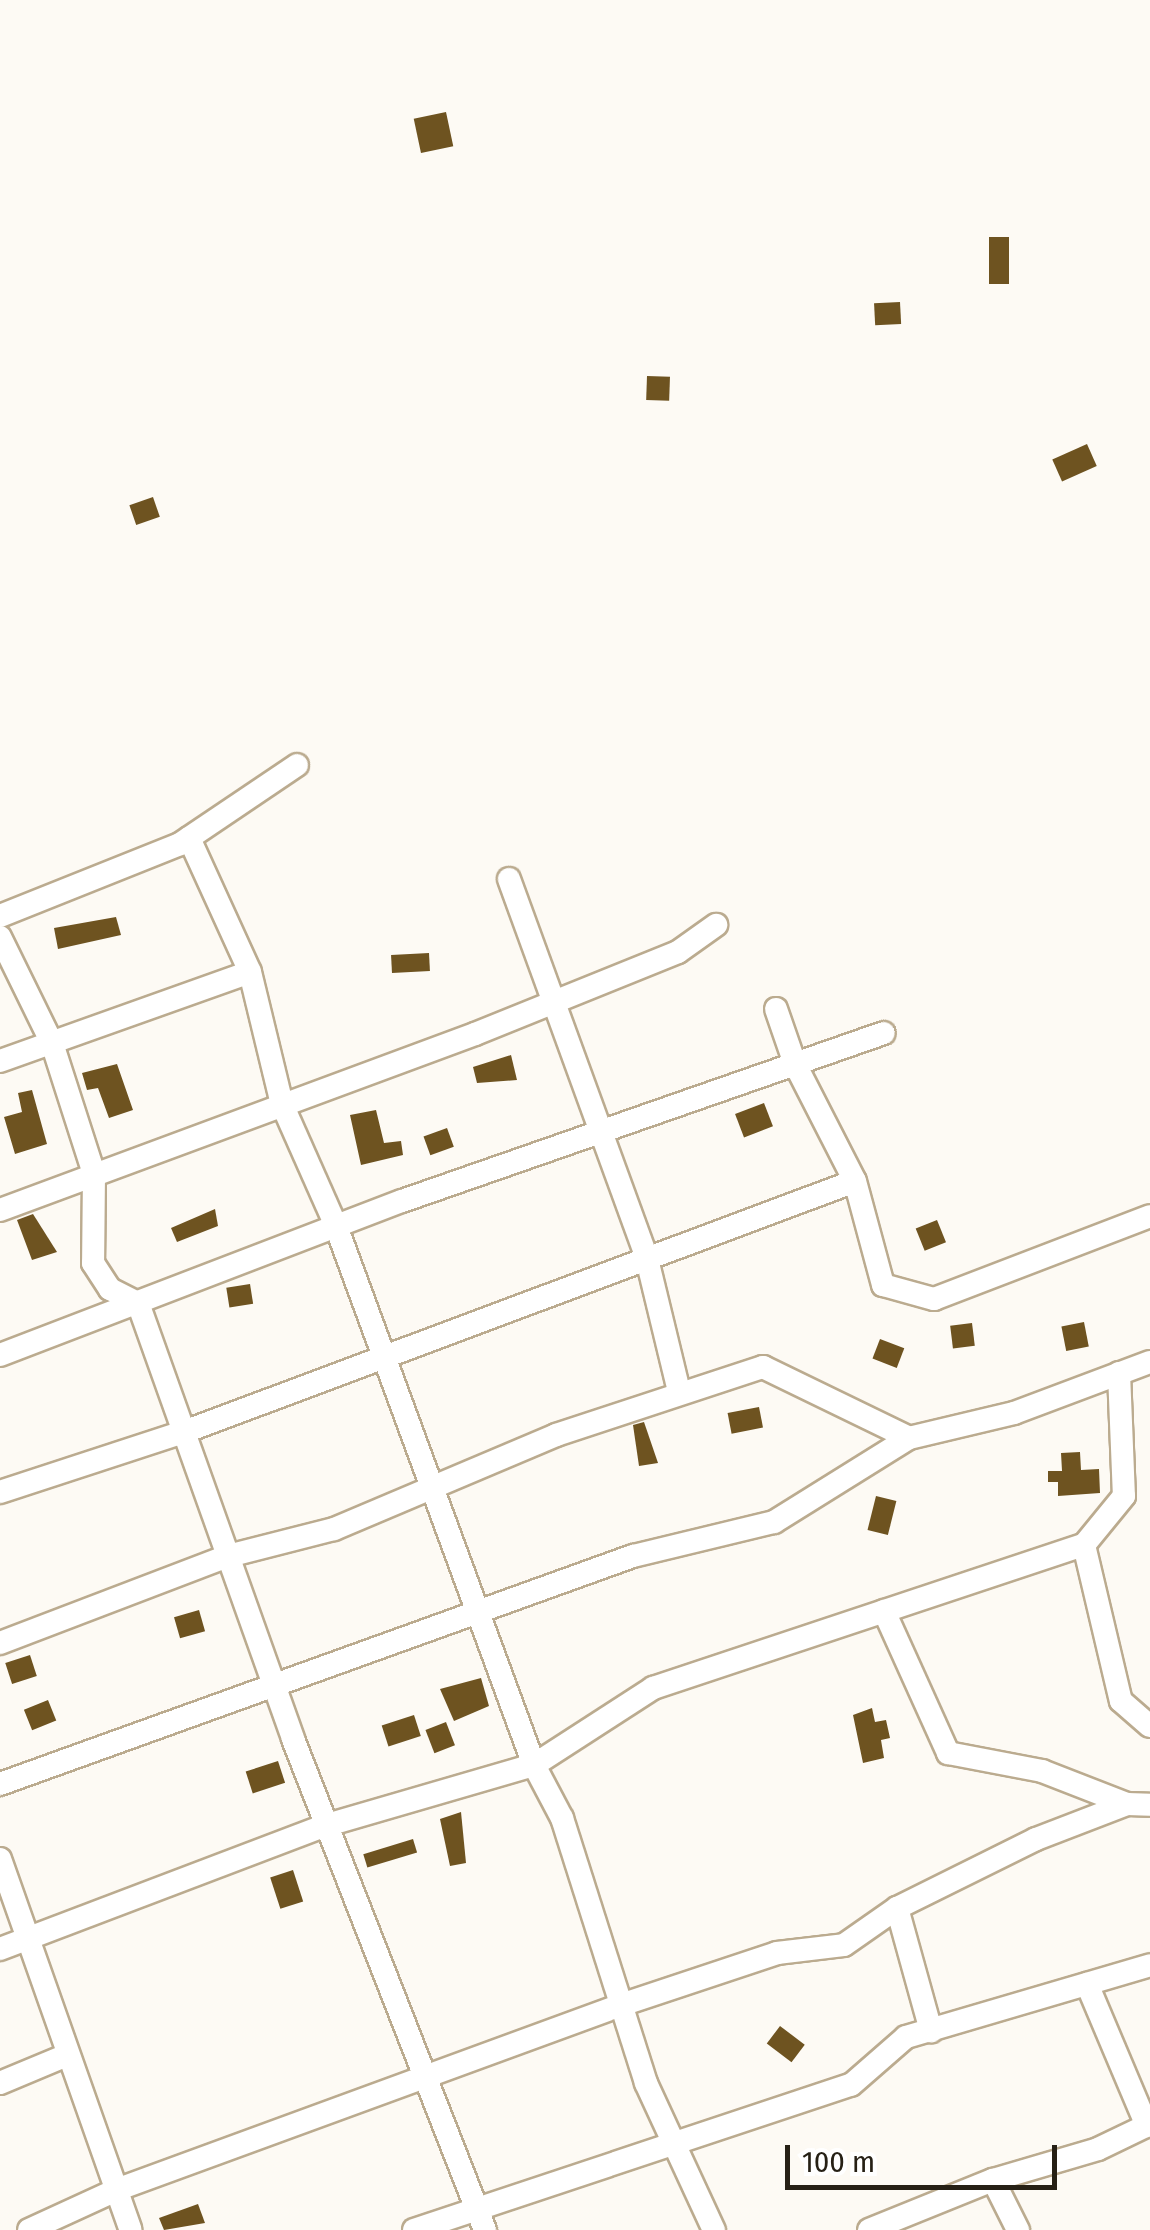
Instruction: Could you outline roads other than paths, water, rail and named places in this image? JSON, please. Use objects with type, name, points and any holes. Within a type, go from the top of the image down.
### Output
[{"type":"street","points":[[0,916],[189,838],[297,765]]},
{"type":"street","points":[[189,838],[250,972],[282,1104],[336,1226],[382,1358],[435,1486],[534,1765],[562,1818],[621,2005],[672,2140],[714,2230]]},
{"type":"street","points":[[509,879],[597,1133],[647,1259],[679,1391]]},
{"type":"street","points":[[0,1210],[553,1002],[678,952],[716,926]]},
{"type":"street","points":[[0,936],[52,1043],[94,1174],[93,1263],[110,1289],[138,1303],[274,1686],[485,2230]]},
{"type":"street","points":[[0,1062],[250,972]]},
{"type":"street","points":[[776,1009],[795,1064],[855,1182],[883,1285],[934,1299],[1150,1216]]},
{"type":"street","points":[[0,1354],[336,1226],[884,1033]]},
{"type":"street","points":[[0,1492],[184,1432],[855,1182]]},
{"type":"street","points":[[0,1784],[633,1556],[774,1522],[909,1438],[1014,1413],[1150,1362]]},
{"type":"street","points":[[0,1642],[228,1556],[334,1528],[679,1391],[762,1367],[909,1438]]},
{"type":"street","points":[[0,1949],[327,1825],[534,1765],[653,1688],[1084,1545],[1124,1496],[1119,1373]]},
{"type":"street","points":[[1084,1545],[1121,1700],[1150,1726]]},
{"type":"street","points":[[884,1612],[948,1753],[1042,1771],[1138,1804]]},
{"type":"street","points":[[29,2230],[116,2190],[621,2005],[777,1953],[844,1944],[896,1908],[1036,1839],[1138,1804]]},
{"type":"street","points":[[0,1860],[131,2230]]},
{"type":"street","points":[[896,1908],[930,2031]]},
{"type":"street","points":[[414,2230],[476,2205],[851,2085],[906,2037],[1150,1965]]},
{"type":"street","points":[[869,2230],[994,2180],[1098,2149],[1148,2125],[1087,1984]]},
{"type":"street","points":[[0,2083],[67,2055]]},
{"type":"street","points":[[994,2180],[1018,2230]]}]
